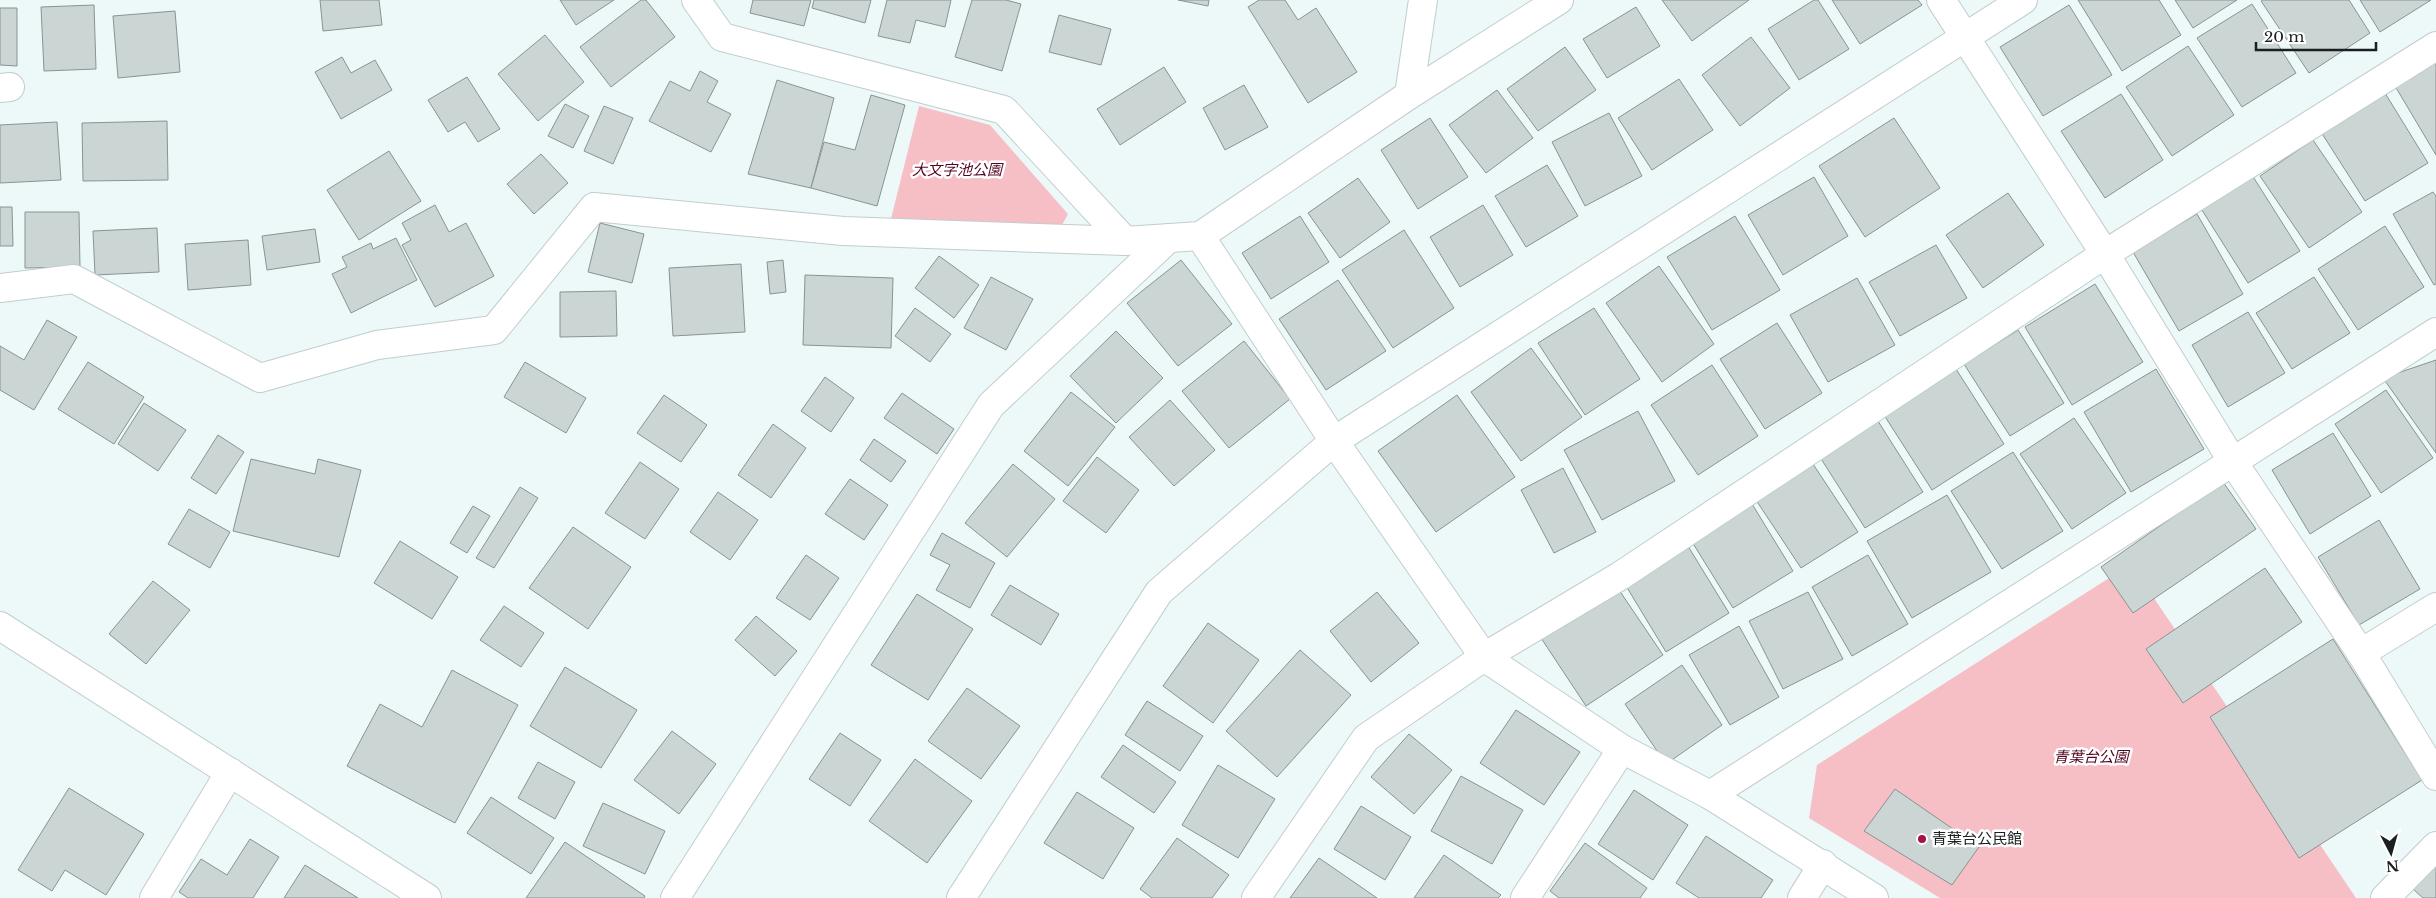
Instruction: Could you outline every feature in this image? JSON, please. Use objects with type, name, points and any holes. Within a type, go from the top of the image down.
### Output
[{"type":"street","points":[[696,0],[722,37],[1004,110],[1125,241]]},
{"type":"street","points":[[1409,96],[1423,0]]},
{"type":"street","points":[[0,288],[74,279],[260,378],[377,345],[494,330],[594,207],[843,231],[1125,241],[1200,236],[1409,96],[1559,0]]},
{"type":"street","points":[[1941,0],[2105,254],[2233,462],[2361,653],[2436,776]]},
{"type":"street","points":[[961,898],[1159,592],[1334,440],[2023,0]]},
{"type":"street","points":[[1256,898],[1366,738],[1484,657],[1620,576],[2105,254],[2436,46]]},
{"type":"street","points":[[1200,236],[1334,440],[1484,657],[1622,750],[1710,795],[1823,864],[1874,898]]},
{"type":"street","points":[[675,898],[991,405],[1169,238]]},
{"type":"street","points":[[1710,795],[2436,332]]},
{"type":"street","points":[[2361,653],[2436,607]]},
{"type":"street","points":[[0,626],[426,898]]},
{"type":"street","points":[[1525,898],[1622,750]]},
{"type":"street","points":[[154,898],[230,772]]},
{"type":"street","points":[[2385,898],[2436,846]]},
{"type":"street","points":[[1802,898],[1823,864]]},
{"type":"green space","name":"大文字池公園","points":[[919,106],[990,125],[1068,214],[1062,225],[890,223]]},
{"type":"green space","name":"青葉台公園","points":[[2131,564],[2356,898],[1940,898],[1809,818],[1817,765]]},
{"type":"building","points":[[320,0],[379,0],[382,25],[323,31]]},
{"type":"building","points":[[560,0],[614,0],[576,25]]},
{"type":"building","points":[[641,0],[646,0],[675,37],[611,87],[580,47]]},
{"type":"building","points":[[753,0],[811,0],[804,26],[750,13]]},
{"type":"building","points":[[814,0],[871,0],[865,23],[812,8]]},
{"type":"building","points":[[887,0],[951,0],[945,27],[916,20],[910,43],[878,36]]},
{"type":"building","points":[[972,0],[1006,0],[1021,4],[1002,71],[955,57]]},
{"type":"building","points":[[1178,0],[1209,0],[1208,6]]},
{"type":"building","points":[[1259,0],[1285,0],[1298,20],[1316,8],[1357,72],[1308,103],[1248,7]]},
{"type":"building","points":[[1662,0],[1749,0],[1692,41]]},
{"type":"building","points":[[1814,0],[1818,0],[1849,49],[1799,80],[1768,29]]},
{"type":"building","points":[[1832,0],[1918,0],[1922,5],[1860,44]]},
{"type":"building","points":[[2078,0],[2159,0],[2181,35],[2122,71]]},
{"type":"building","points":[[2175,0],[2237,0],[2193,28]]},
{"type":"building","points":[[2349,0],[2370,33],[2309,73],[2261,1]]},
{"type":"building","points":[[2360,0],[2431,0],[2380,32]]},
{"type":"building","points":[[2252,4],[2296,73],[2242,107],[2197,38]]},
{"type":"building","points":[[94,5],[96,69],[44,71],[41,7]]},
{"type":"building","points":[[2069,5],[2112,75],[2043,116],[2000,47]]},
{"type":"building","points":[[1636,7],[1660,46],[1607,78],[1583,39]]},
{"type":"building","points":[[0,8],[17,8],[17,66],[0,65]]},
{"type":"building","points":[[175,11],[180,72],[118,78],[113,16]]},
{"type":"building","points":[[1059,15],[1111,29],[1101,65],[1049,52]]},
{"type":"building","points":[[545,35],[584,82],[538,121],[498,74]]},
{"type":"building","points":[[1751,37],[1790,88],[1740,126],[1702,75]]},
{"type":"building","points":[[2188,46],[2234,115],[2172,156],[2126,87]]},
{"type":"building","points":[[1565,47],[1596,90],[1538,131],[1507,89]]},
{"type":"building","points":[[342,57],[351,73],[375,60],[392,90],[341,119],[315,72]]},
{"type":"building","points":[[2436,62],[2436,155],[2395,86]]},
{"type":"building","points":[[1164,67],[1186,102],[1120,145],[1097,109]]},
{"type":"building","points":[[700,71],[718,81],[707,102],[731,114],[711,152],[649,121],[670,81],[690,91]]},
{"type":"building","points":[[467,77],[500,129],[478,142],[465,122],[448,132],[428,100]]},
{"type":"building","points":[[1679,79],[1713,130],[1652,170],[1618,118]]},
{"type":"building","points":[[777,80],[834,98],[811,188],[748,174]]},
{"type":"building","points":[[1244,85],[1268,127],[1225,150],[1203,108]]},
{"type":"building","points":[[1497,90],[1533,138],[1486,173],[1449,125]]},
{"type":"building","points":[[2385,93],[2428,163],[2365,201],[2321,132]]},
{"type":"building","points":[[2121,94],[2163,160],[2105,198],[2061,131]]},
{"type":"building","points":[[871,95],[905,105],[877,206],[811,188],[824,142],[855,150]]},
{"type":"building","points":[[565,104],[589,116],[573,148],[548,136]]},
{"type":"building","points":[[604,106],[633,118],[613,164],[584,151]]},
{"type":"building","points":[[1609,113],[1642,176],[1585,206],[1552,142]]},
{"type":"building","points":[[1430,118],[1468,177],[1418,209],[1381,150]]},
{"type":"building","points":[[1894,118],[1940,188],[1865,237],[1819,166]]},
{"type":"building","points":[[167,121],[168,180],[83,181],[82,123]]},
{"type":"building","points":[[57,122],[61,180],[0,183],[0,125]]},
{"type":"building","points":[[2313,140],[2362,212],[2309,248],[2260,176]]},
{"type":"building","points":[[389,151],[421,201],[359,240],[327,190]]},
{"type":"building","points":[[541,154],[568,183],[534,214],[507,184]]},
{"type":"building","points":[[1547,165],[1578,216],[1526,247],[1495,196]]},
{"type":"building","points":[[2252,175],[2300,251],[2248,283],[2200,207]]},
{"type":"building","points":[[1814,177],[1848,236],[1783,275],[1748,215]]},
{"type":"building","points":[[1358,178],[1390,222],[1340,258],[1308,213]]},
{"type":"building","points":[[2433,192],[2436,196],[2436,284],[2434,285],[2393,214]]},
{"type":"building","points":[[2008,193],[2044,245],[1983,288],[1946,235]]},
{"type":"building","points":[[435,205],[449,232],[466,223],[494,276],[435,307],[402,245],[411,240],[402,223]]},
{"type":"building","points":[[1483,205],[1513,255],[1460,287],[1430,237]]},
{"type":"building","points":[[0,207],[12,207],[13,246],[0,246]]},
{"type":"building","points":[[25,212],[79,212],[80,267],[25,268]]},
{"type":"building","points":[[2197,214],[2243,294],[2179,331],[2133,252]]},
{"type":"building","points":[[1300,216],[1329,262],[1271,299],[1242,253]]},
{"type":"building","points":[[1735,216],[1780,290],[1712,330],[1667,257]]},
{"type":"building","points":[[600,223],[644,234],[632,283],[588,272]]},
{"type":"building","points":[[2385,226],[2424,287],[2358,330],[2318,269]]},
{"type":"building","points":[[157,228],[159,272],[95,275],[93,231]]},
{"type":"building","points":[[315,229],[320,262],[267,270],[262,236]]},
{"type":"building","points":[[1404,230],[1454,308],[1393,348],[1342,270]]},
{"type":"building","points":[[396,238],[417,280],[351,313],[332,274],[347,267],[342,257],[371,243],[373,249]]},
{"type":"building","points":[[248,240],[251,285],[188,290],[185,244]]},
{"type":"building","points":[[1936,245],[1967,298],[1900,336],[1869,282]]},
{"type":"building","points":[[939,256],[979,285],[954,318],[915,288]]},
{"type":"building","points":[[783,260],[786,292],[770,294],[767,262]]},
{"type":"building","points":[[1181,260],[1232,324],[1178,366],[1127,303]]},
{"type":"building","points":[[741,264],[745,332],[673,336],[669,268]]},
{"type":"building","points":[[1659,266],[1714,344],[1662,382],[1606,303]]},
{"type":"building","points":[[805,275],[893,278],[891,348],[803,345]]},
{"type":"building","points":[[991,277],[1033,299],[1006,350],[964,328]]},
{"type":"building","points":[[2314,277],[2350,333],[2292,369],[2256,313]]},
{"type":"building","points":[[1857,278],[1895,345],[1828,382],[1790,315]]},
{"type":"building","points":[[1338,280],[1386,351],[1326,390],[1279,319]]},
{"type":"building","points":[[2095,284],[2143,362],[2072,405],[2025,327]]},
{"type":"building","points":[[616,291],[617,336],[560,337],[560,292]]},
{"type":"building","points":[[915,308],[951,334],[930,362],[895,336]]},
{"type":"building","points":[[1594,308],[1640,379],[1585,415],[1538,343]]},
{"type":"building","points":[[2248,312],[2285,373],[2228,407],[2192,345]]},
{"type":"building","points":[[47,320],[77,337],[34,410],[0,390],[0,346],[24,360]]},
{"type":"building","points":[[1777,323],[1822,393],[1765,429],[1720,359]]},
{"type":"building","points":[[2018,330],[2064,403],[2010,436],[1964,364]]},
{"type":"building","points":[[1116,331],[1163,378],[1116,423],[1070,376]]},
{"type":"building","points":[[1244,341],[1290,399],[1229,448],[1182,391]]},
{"type":"building","points":[[1531,348],[1582,417],[1521,461],[1471,392]]},
{"type":"building","points":[[2436,360],[2436,453],[2383,378]]},
{"type":"building","points":[[88,362],[144,397],[114,444],[58,409]]},
{"type":"building","points":[[525,362],[586,398],[566,433],[504,397]]},
{"type":"building","points":[[1712,365],[1758,436],[1698,475],[1651,405]]},
{"type":"building","points":[[1956,369],[2004,444],[1932,490],[1884,415]]},
{"type":"building","points":[[2156,369],[2204,449],[2131,492],[2084,412]]},
{"type":"building","points":[[825,377],[854,398],[831,432],[801,411]]},
{"type":"building","points":[[2386,390],[2433,458],[2381,493],[2335,424]]},
{"type":"building","points":[[1071,392],[1115,427],[1068,486],[1024,451]]},
{"type":"building","points":[[902,393],[954,429],[937,454],[884,418]]},
{"type":"building","points":[[664,395],[707,425],[681,462],[637,433]]},
{"type":"building","points":[[1457,395],[1515,477],[1436,532],[1378,451]]},
{"type":"building","points":[[1170,400],[1215,450],[1174,486],[1129,437]]},
{"type":"building","points":[[144,403],[186,430],[158,471],[118,444]]},
{"type":"building","points":[[1638,411],[1675,481],[1602,520],[1564,450]]},
{"type":"building","points":[[1876,418],[1923,492],[1865,528],[1818,454]]},
{"type":"building","points":[[2074,418],[2126,493],[2072,529],[2020,454]]},
{"type":"building","points":[[773,424],[806,448],[771,498],[738,475]]},
{"type":"building","points":[[2333,433],[2371,496],[2310,534],[2272,470]]},
{"type":"building","points":[[218,435],[244,452],[216,494],[191,478]]},
{"type":"building","points":[[874,439],[906,461],[891,482],[860,460]]},
{"type":"building","points":[[2013,452],[2063,531],[2002,569],[1951,491]]},
{"type":"building","points":[[1097,457],[1139,490],[1106,533],[1063,501]]},
{"type":"building","points":[[1809,458],[1858,532],[1801,568],[1752,494]]},
{"type":"building","points":[[251,459],[315,474],[318,459],[361,470],[339,557],[233,531]]},
{"type":"building","points":[[640,462],[679,489],[645,539],[605,513]]},
{"type":"building","points":[[1013,464],[1055,499],[1007,557],[965,523]]},
{"type":"building","points":[[1563,468],[1596,532],[1554,553],[1521,490]]},
{"type":"building","points":[[850,479],[888,505],[864,540],[825,514]]},
{"type":"building","points":[[2223,482],[2256,529],[2133,613],[2101,567]]},
{"type":"building","points":[[520,487],[538,498],[494,568],[476,558]]},
{"type":"building","points":[[718,492],[758,520],[730,560],[690,532]]},
{"type":"building","points":[[1947,495],[1991,572],[1912,618],[1867,541]]},
{"type":"building","points":[[1749,499],[1793,571],[1733,608],[1689,537]]},
{"type":"building","points":[[473,506],[490,516],[467,553],[450,543]]},
{"type":"building","points":[[189,509],[230,532],[210,568],[168,544]]},
{"type":"building","points":[[2379,520],[2420,589],[2359,625],[2318,557]]},
{"type":"building","points":[[573,527],[631,567],[588,629],[529,588]]},
{"type":"building","points":[[942,533],[995,563],[970,608],[936,590],[950,565],[930,555]]},
{"type":"building","points":[[1683,538],[1729,613],[1666,652],[1620,576]]},
{"type":"building","points":[[400,541],[458,577],[432,619],[374,583]]},
{"type":"building","points":[[806,555],[839,578],[810,620],[776,598]]},
{"type":"building","points":[[1868,555],[1908,624],[1852,656],[1812,587]]},
{"type":"building","points":[[2265,568],[2302,622],[2183,703],[2146,649]]},
{"type":"building","points":[[153,581],[190,610],[146,664],[109,634]]},
{"type":"building","points":[[1010,585],[1059,614],[1041,645],[991,615]]},
{"type":"building","points":[[1617,587],[1663,655],[1586,706],[1541,638]]},
{"type":"building","points":[[1377,592],[1419,643],[1371,682],[1330,631]]},
{"type":"building","points":[[1808,592],[1843,659],[1783,689],[1749,621]]},
{"type":"building","points":[[917,594],[973,629],[928,700],[871,665]]},
{"type":"building","points":[[504,606],[544,633],[521,667],[480,640]]},
{"type":"building","points":[[756,616],[797,651],[775,676],[735,640]]},
{"type":"building","points":[[1208,623],[1259,660],[1213,723],[1163,686]]},
{"type":"building","points":[[1739,626],[1779,697],[1730,725],[1689,655]]},
{"type":"building","points":[[2333,639],[2422,780],[2299,858],[2210,717]]},
{"type":"building","points":[[1300,650],[1351,695],[1277,777],[1226,731]]},
{"type":"building","points":[[1682,665],[1722,725],[1666,764],[1625,704]]},
{"type":"building","points":[[565,667],[637,710],[601,768],[530,726]]},
{"type":"building","points":[[452,670],[518,705],[455,823],[347,766],[380,704],[422,727]]},
{"type":"building","points":[[967,688],[1020,726],[981,779],[928,741]]},
{"type":"building","points":[[1147,701],[1203,736],[1180,771],[1125,735]]},
{"type":"building","points":[[1516,710],[1580,752],[1544,805],[1480,763]]},
{"type":"building","points":[[672,731],[716,764],[679,814],[634,780]]},
{"type":"building","points":[[840,733],[881,760],[850,806],[809,779]]},
{"type":"building","points":[[1409,734],[1452,770],[1414,814],[1371,777]]},
{"type":"building","points":[[1123,745],[1176,782],[1154,813],[1101,777]]},
{"type":"building","points":[[915,759],[972,801],[927,863],[869,821]]},
{"type":"building","points":[[538,762],[575,782],[555,819],[518,798]]},
{"type":"building","points":[[1218,765],[1275,799],[1238,858],[1182,825]]},
{"type":"building","points":[[1461,776],[1523,810],[1492,864],[1431,831]]},
{"type":"building","points":[[69,788],[144,834],[106,895],[65,870],[52,891],[18,870]]},
{"type":"building","name":"青葉台公民館","points":[[1895,789],[1979,847],[1952,885],[1864,831]]},
{"type":"building","points":[[1634,790],[1688,825],[1653,880],[1598,844]]},
{"type":"building","points":[[1077,792],[1134,828],[1103,879],[1044,843]]},
{"type":"building","points":[[491,797],[554,838],[531,874],[467,833]]},
{"type":"building","points":[[603,803],[665,831],[645,874],[583,846]]},
{"type":"building","points":[[1361,806],[1411,837],[1385,880],[1334,849]]},
{"type":"building","points":[[1706,836],[1773,880],[1761,898],[1699,898],[1676,883]]},
{"type":"building","points":[[1177,838],[1229,875],[1212,898],[1152,898],[1140,889]]},
{"type":"building","points":[[250,839],[279,857],[253,898],[188,898],[179,892],[201,859],[227,875]]},
{"type":"building","points":[[565,842],[645,896],[644,898],[526,898]]},
{"type":"building","points":[[1585,843],[1647,888],[1640,898],[1559,898],[1550,891]]},
{"type":"building","points":[[1444,855],[1501,895],[1498,898],[1414,898]]},
{"type":"building","points":[[1319,858],[1377,898],[1290,898]]},
{"type":"building","points":[[2436,863],[2436,898],[2423,898],[2413,889]]},
{"type":"building","points":[[305,865],[358,898],[284,898]]},
{"type":"place","name":"青葉台公民館","points":[[1922,839]]}]
